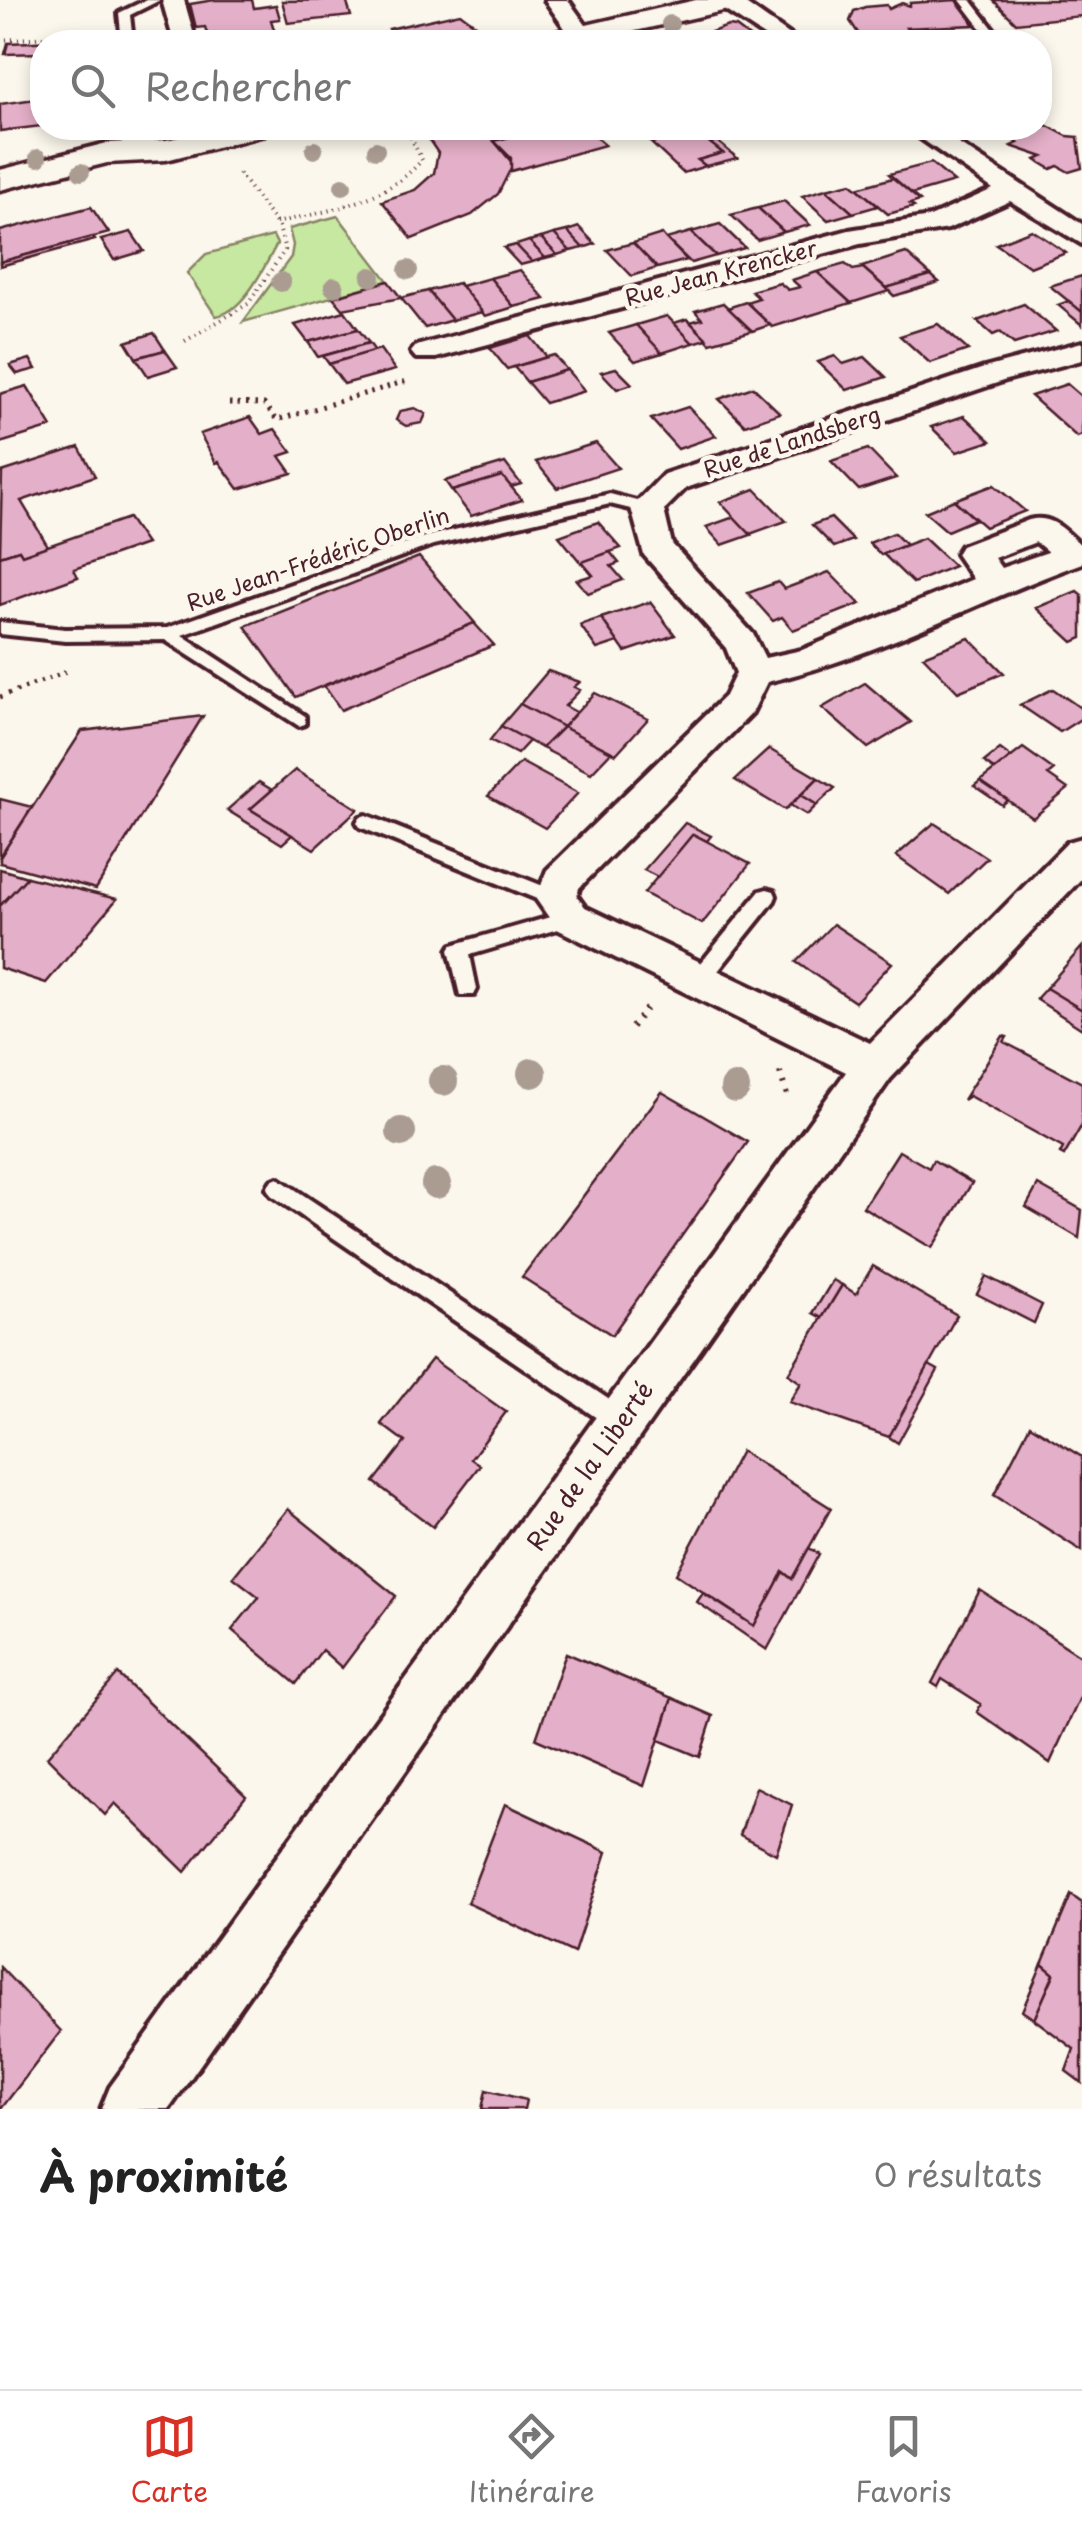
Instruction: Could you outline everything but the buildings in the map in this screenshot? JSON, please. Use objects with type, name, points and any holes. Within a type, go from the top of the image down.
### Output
[{"type":"main road","points":[[636,30],[730,1]]},
{"type":"main road","points":[[0,180],[107,153],[166,150],[195,140]]},
{"type":"street","points":[[172,0],[181,30]]},
{"type":"street","points":[[556,0],[577,30]]},
{"type":"street","points":[[730,1],[771,30]]},
{"type":"street","points":[[937,140],[1082,236]]},
{"type":"street","name":"Rue Jean Krencker","points":[[426,352],[859,236],[930,228],[981,208],[1011,188]]},
{"type":"street","name":"Rue de Landsberg","points":[[647,508],[675,481],[995,374],[1082,352]]},
{"type":"street","points":[[647,508],[656,546],[741,643],[754,673],[739,704],[562,881],[563,908],[875,1066]]},
{"type":"street","points":[[754,673],[810,660],[994,583]]},
{"type":"street","name":"Rue de la Liberté","points":[[132,2109],[875,1066],[1082,853]]},
{"type":"lane","points":[[125,30],[124,12],[156,0]]},
{"type":"lane","points":[[965,0],[989,30]]},
{"type":"lane","name":"Rue Jean-Frédéric Oberlin","points":[[0,628],[65,635],[168,634],[430,541],[610,499],[647,508]]},
{"type":"lane","points":[[168,634],[299,720]]},
{"type":"lane","points":[[366,822],[563,908]]},
{"type":"lane","points":[[699,980],[767,896]]},
{"type":"lane","points":[[468,989],[459,950],[563,908]]},
{"type":"lane","points":[[278,1188],[622,1421]]},
{"type":"path","points":[[0,40],[30,39]]},
{"type":"path","points":[[185,341],[248,304],[285,250],[276,223],[216,140]]},
{"type":"path","points":[[276,223],[379,195],[410,177],[422,160],[412,140]]},
{"type":"path","points":[[229,402],[264,404],[277,420],[429,375],[426,352]]},
{"type":"path","points":[[632,1027],[648,1004],[664,1013]]},
{"type":"path","points":[[779,1118],[790,1102],[780,1070]]},
{"type":"green space","points":[[338,216],[388,281],[243,322],[291,257],[289,229]]},
{"type":"green space","points":[[273,236],[277,244],[252,287],[236,306],[216,316],[187,273],[206,254]]}]
